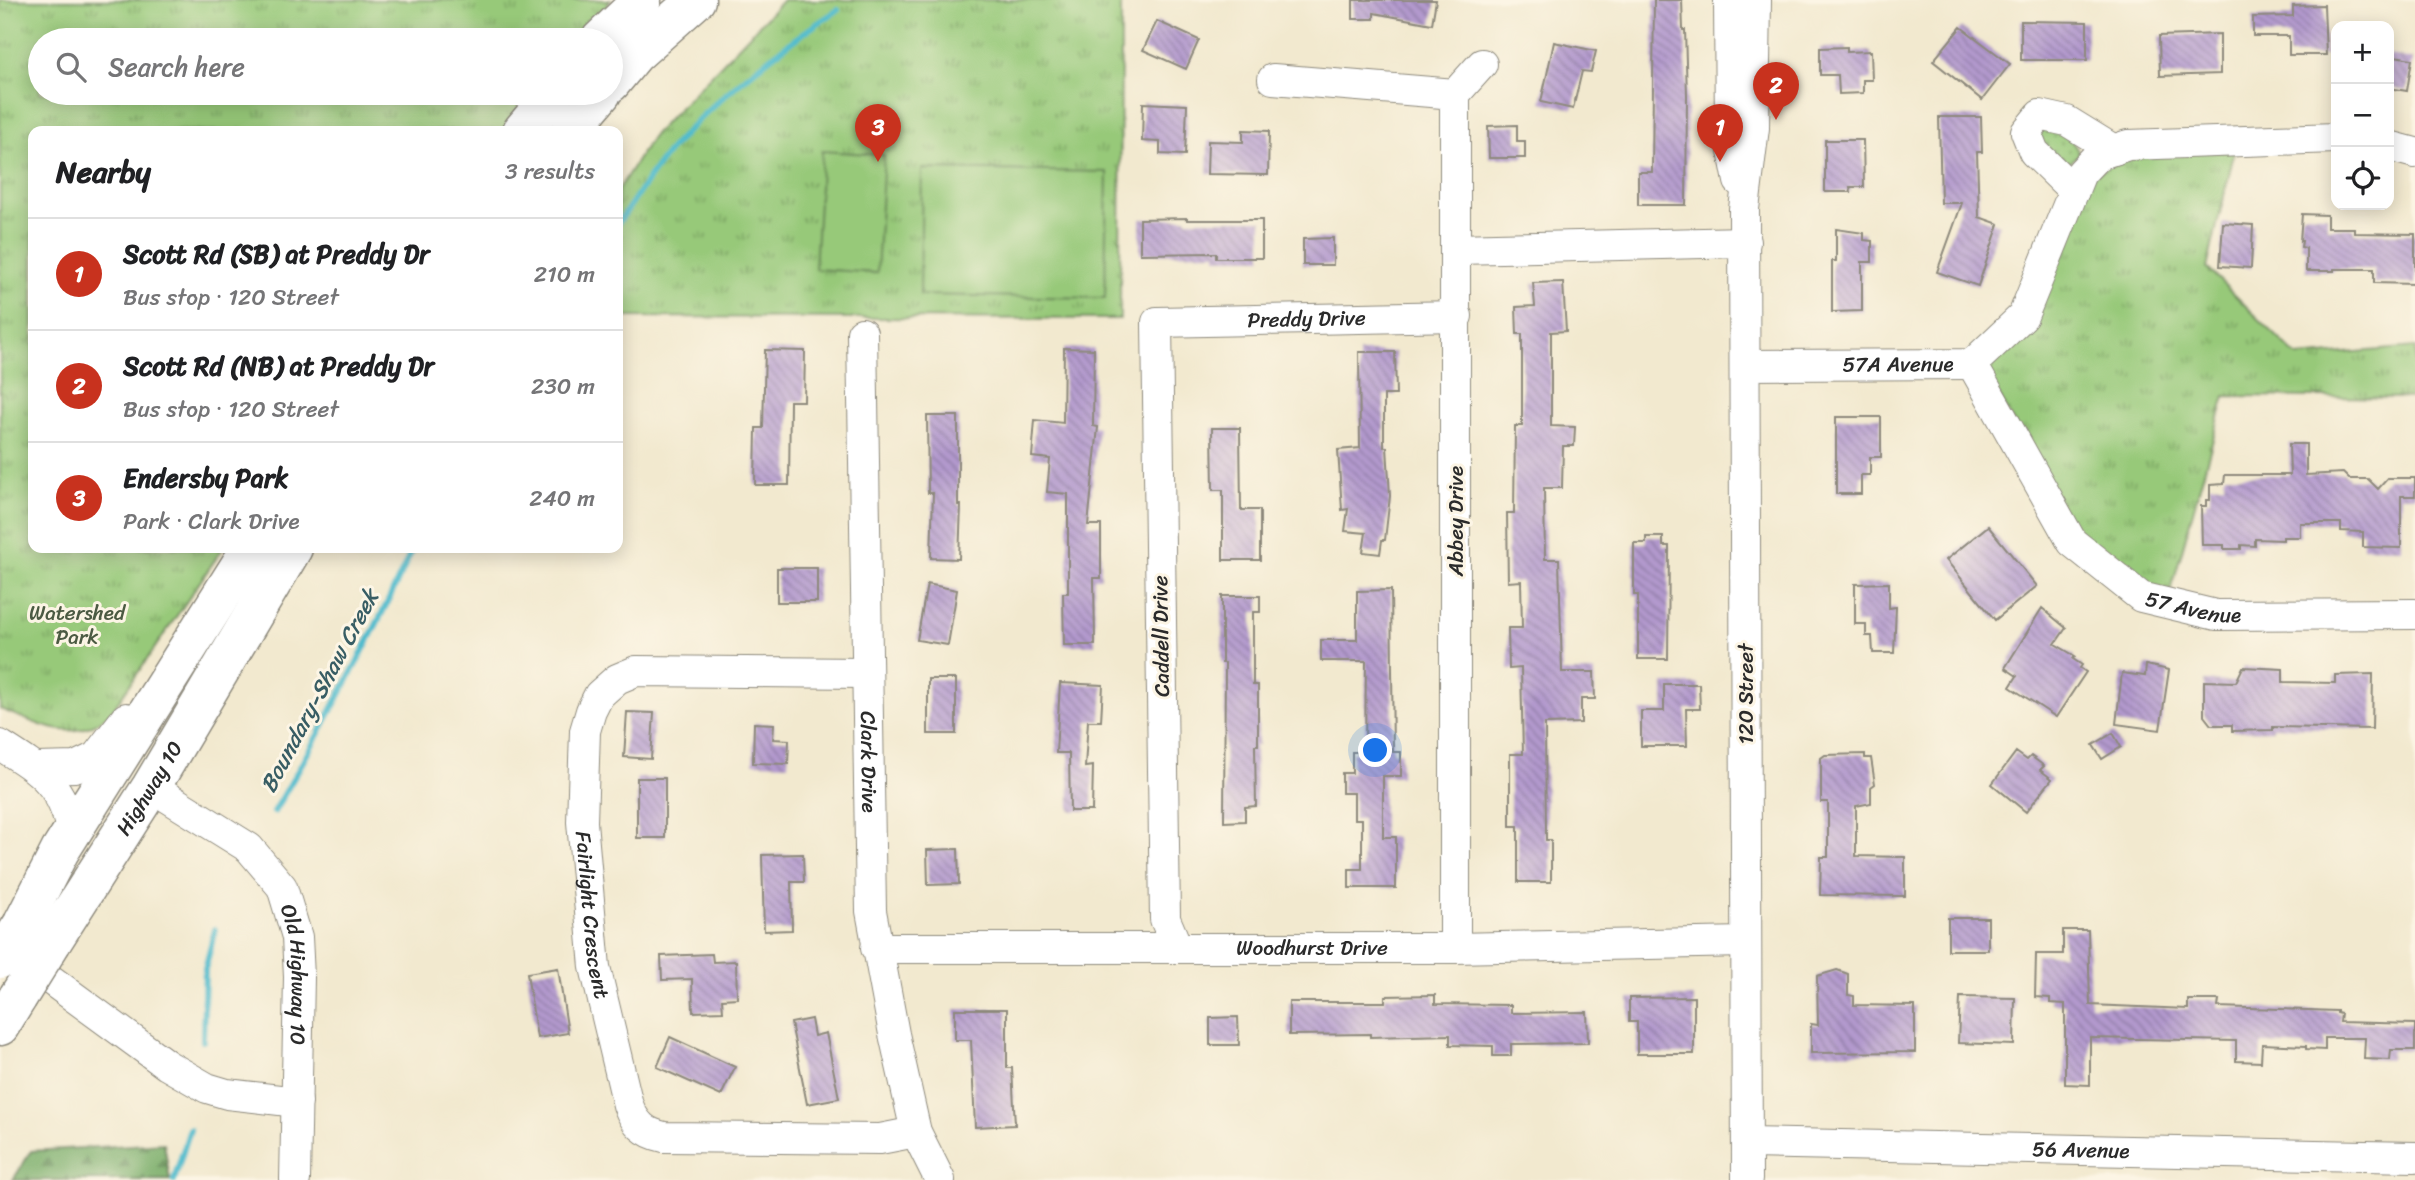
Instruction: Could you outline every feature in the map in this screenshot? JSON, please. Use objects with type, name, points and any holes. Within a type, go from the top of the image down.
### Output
[{"type":"highway","points":[[613,28],[642,0]]},
{"type":"highway","points":[[623,68],[635,54],[696,0]]},
{"type":"highway","points":[[526,126],[544,105]]},
{"type":"highway","points":[[574,126],[592,105]]},
{"type":"highway","name":"Highway 10","points":[[0,959],[66,843],[248,553]]},
{"type":"highway","name":"Highway 10","points":[[9,1012],[17,932],[151,787],[290,553]]},
{"type":"street","name":"120 Street","points":[[1729,0],[1730,136],[1744,209]]},
{"type":"street","name":"120 Street","points":[[1747,1180],[1744,209],[1754,128],[1755,0]]},
{"type":"street","points":[[1273,79],[1455,94],[1482,64]]},
{"type":"street","name":"Abbey Drive","points":[[1455,94],[1455,948]]},
{"type":"street","points":[[2074,191],[2034,152],[2026,132],[2040,115],[2067,121],[2114,150]]},
{"type":"street","name":"57A Avenue","points":[[1746,365],[1972,364],[2023,316],[2081,173],[2098,155],[2128,145],[2331,138]]},
{"type":"street","points":[[2393,147],[2415,153]]},
{"type":"street","points":[[1457,249],[1745,242]]},
{"type":"street","name":"Preddy Drive","points":[[1157,322],[1457,316]]},
{"type":"street","name":"Caddell Drive","points":[[1157,322],[1165,919],[1177,947]]},
{"type":"street","name":"Clark Drive","points":[[862,333],[871,911],[876,948],[916,1132],[940,1180]]},
{"type":"street","name":"57 Avenue","points":[[1972,364],[2072,542],[2141,597],[2216,615],[2415,614]]},
{"type":"street","points":[[36,768],[75,767],[96,757],[135,707],[179,661]]},
{"type":"street","name":"Fairlight Crescent","points":[[867,673],[636,671],[617,679],[599,695],[585,731],[582,822],[595,967],[628,1105],[633,1118],[652,1134],[664,1137],[880,1139],[916,1132]]},
{"type":"street","points":[[0,746],[36,768],[64,802],[66,843]]},
{"type":"street","name":"Old Highway 10","points":[[151,787],[250,849],[282,887],[296,937],[299,978],[295,1180]]},
{"type":"street","points":[[17,932],[167,1065],[207,1088],[227,1094],[296,1102]]},
{"type":"street","name":"Woodhurst Drive","points":[[876,948],[1455,948],[1746,942]]},
{"type":"street","name":"56 Avenue","points":[[1747,1143],[2415,1157]]},
{"type":"green space","name":"Watershed Park","points":[[0,0],[611,0],[590,28],[28,28],[28,105],[532,105],[516,126],[28,126],[28,553],[220,553],[111,712],[98,723],[71,730],[57,729],[0,709]]},
{"type":"green space","points":[[783,0],[1121,0],[1120,319],[623,317],[623,182],[654,134]]},
{"type":"green space","points":[[2060,127],[2079,154],[2069,164],[2040,145],[2038,131]]},
{"type":"green space","points":[[2235,149],[2207,268],[2298,357],[2415,347],[2415,398],[2225,396],[2170,594],[2147,588],[2076,534],[1982,366],[2085,180],[2130,155]]},
{"type":"green space","points":[[822,151],[884,155],[877,273],[815,269]]},
{"type":"green space","points":[[922,169],[1107,172],[1105,298],[920,295]]},
{"type":"green space","points":[[164,1143],[170,1180],[13,1180],[31,1151]]},
{"type":"building","points":[[1353,0],[1436,0],[1432,24],[1374,13],[1374,19],[1353,19]]},
{"type":"building","points":[[1654,0],[1682,0],[1687,96],[1686,205],[1638,205],[1638,172],[1652,172]]},
{"type":"building","points":[[2324,5],[2326,55],[2289,55],[2289,36],[2253,36],[2253,17],[2293,16],[2293,6]]},
{"type":"building","points":[[1157,21],[1199,40],[1186,69],[1143,50]]},
{"type":"building","points":[[2021,21],[2087,22],[2087,60],[2021,60]]},
{"type":"building","points":[[1961,27],[2010,64],[1982,100],[1933,61]]},
{"type":"building","points":[[2220,34],[2220,74],[2160,76],[2159,36]]},
{"type":"building","points":[[1554,42],[1596,51],[1591,72],[1582,71],[1573,109],[1541,102]]},
{"type":"building","points":[[1847,47],[1847,52],[1871,51],[1872,80],[1863,80],[1863,93],[1839,94],[1838,75],[1820,75],[1820,48]]},
{"type":"building","points":[[2394,56],[2412,59],[2407,91],[2394,89]]},
{"type":"building","points":[[1143,103],[1187,105],[1185,155],[1160,154],[1160,142],[1142,141]]},
{"type":"building","points":[[1939,117],[1981,117],[1982,152],[1977,152],[1979,217],[1999,224],[1978,286],[1937,272],[1962,203],[1941,203]]},
{"type":"building","points":[[1517,125],[1517,141],[1525,141],[1525,158],[1489,158],[1488,126]]},
{"type":"building","points":[[1243,130],[1269,131],[1268,175],[1207,174],[1208,141],[1243,142]]},
{"type":"building","points":[[1825,140],[1863,140],[1864,187],[1850,187],[1851,192],[1825,192]]},
{"type":"building","points":[[2302,214],[2327,215],[2327,228],[2354,228],[2354,233],[2415,234],[2415,284],[2374,283],[2374,269],[2306,271],[2306,248],[2301,247],[2300,241]]},
{"type":"building","points":[[1140,219],[1262,220],[1262,258],[1216,258],[1216,253],[1140,254]]},
{"type":"building","points":[[2223,223],[2253,225],[2251,268],[2220,266]]},
{"type":"building","points":[[1836,229],[1864,233],[1864,240],[1872,241],[1872,262],[1862,262],[1862,311],[1832,312],[1832,261],[1836,261]]},
{"type":"building","points":[[1333,238],[1333,265],[1303,265],[1303,239]]},
{"type":"building","points":[[1563,282],[1566,331],[1551,332],[1551,426],[1575,427],[1574,446],[1563,446],[1562,488],[1544,488],[1545,559],[1559,559],[1562,672],[1594,672],[1595,699],[1581,699],[1581,723],[1545,724],[1546,840],[1551,840],[1551,882],[1518,882],[1518,826],[1510,826],[1510,754],[1523,754],[1521,668],[1509,669],[1508,628],[1522,628],[1521,581],[1508,582],[1507,513],[1514,513],[1515,426],[1522,426],[1522,334],[1517,334],[1516,307],[1535,306],[1533,283]]},
{"type":"building","points":[[1064,348],[1094,349],[1093,426],[1098,427],[1088,525],[1101,525],[1101,578],[1094,578],[1095,645],[1064,645],[1063,593],[1068,593],[1068,494],[1047,492],[1050,459],[1032,457],[1035,420],[1063,423]]},
{"type":"building","points":[[765,350],[805,351],[804,401],[790,401],[789,485],[755,485],[756,428],[763,428]]},
{"type":"building","points":[[1359,352],[1395,352],[1396,395],[1384,395],[1384,447],[1387,447],[1390,496],[1385,540],[1382,540],[1380,554],[1363,552],[1366,533],[1345,531],[1348,509],[1342,510],[1338,450],[1360,448]]},
{"type":"building","points":[[927,416],[958,416],[958,505],[961,505],[959,559],[931,558],[933,493],[928,493]]},
{"type":"building","points":[[1836,417],[1881,417],[1881,457],[1870,457],[1870,475],[1861,475],[1861,494],[1836,494]]},
{"type":"building","points":[[1212,428],[1240,428],[1241,510],[1260,510],[1260,560],[1223,560],[1223,490],[1213,490]]},
{"type":"building","points":[[2289,444],[2306,444],[2306,475],[2343,473],[2349,479],[2368,479],[2378,489],[2388,478],[2415,478],[2415,496],[2401,496],[2401,548],[2363,547],[2363,532],[2341,531],[2341,523],[2300,523],[2300,537],[2283,537],[2283,540],[2255,539],[2255,546],[2241,545],[2241,549],[2224,549],[2224,545],[2202,545],[2201,506],[2206,506],[2206,500],[2210,500],[2210,485],[2224,484],[2225,475],[2290,475]]},
{"type":"building","points":[[1988,526],[2037,586],[1995,620],[1946,560]]},
{"type":"building","points":[[1646,537],[1663,537],[1663,546],[1669,546],[1668,659],[1638,659],[1638,595],[1634,595],[1634,543],[1646,543]]},
{"type":"building","points":[[777,568],[817,568],[817,602],[777,602]]},
{"type":"building","points":[[1889,583],[1889,608],[1896,607],[1894,653],[1873,653],[1872,636],[1866,636],[1866,624],[1855,624],[1855,584]]},
{"type":"building","points":[[927,584],[957,590],[948,645],[917,640]]},
{"type":"building","points":[[1391,590],[1393,752],[1401,752],[1401,776],[1383,776],[1383,837],[1396,837],[1396,888],[1349,888],[1349,869],[1362,869],[1362,819],[1354,819],[1354,793],[1342,793],[1342,773],[1352,773],[1352,752],[1365,752],[1366,661],[1321,661],[1321,640],[1357,640],[1357,591]]},
{"type":"building","points":[[1222,596],[1260,596],[1260,612],[1253,612],[1253,685],[1258,685],[1256,806],[1245,807],[1245,821],[1224,822],[1225,663],[1222,663]]},
{"type":"building","points":[[2042,608],[2066,628],[2055,644],[2075,656],[2073,659],[2082,665],[2080,668],[2086,672],[2056,717],[2010,687],[2017,676],[2005,668]]},
{"type":"building","points":[[2146,665],[2169,670],[2160,730],[2116,724],[2122,673],[2145,676]]},
{"type":"building","points":[[2243,667],[2283,669],[2283,682],[2335,683],[2335,675],[2373,674],[2372,729],[2273,727],[2273,730],[2232,731],[2232,725],[2211,725],[2204,716],[2204,681],[2236,682]]},
{"type":"building","points":[[928,679],[956,679],[956,734],[928,734]]},
{"type":"building","points":[[1060,683],[1103,685],[1101,721],[1088,721],[1085,767],[1093,766],[1092,811],[1070,811],[1069,753],[1056,753]]},
{"type":"building","points":[[1664,684],[1699,684],[1700,709],[1686,709],[1687,746],[1641,746],[1641,711],[1664,711]]},
{"type":"building","points":[[627,712],[654,713],[651,759],[624,757]]},
{"type":"building","points":[[754,723],[774,724],[773,739],[789,740],[788,764],[753,763]]},
{"type":"building","points":[[2113,733],[2121,747],[2102,759],[2093,745]]},
{"type":"building","points":[[2016,752],[2027,760],[2031,756],[2044,766],[2040,770],[2052,779],[2026,812],[1992,784]]},
{"type":"building","points":[[1865,754],[1865,758],[1871,758],[1875,784],[1871,787],[1871,803],[1856,806],[1856,856],[1905,857],[1905,896],[1820,895],[1821,857],[1828,857],[1828,802],[1821,802],[1821,758],[1825,755]]},
{"type":"building","points":[[637,778],[665,778],[665,838],[637,838]]},
{"type":"building","points":[[958,849],[959,884],[928,885],[927,850]]},
{"type":"building","points":[[803,854],[804,882],[791,882],[792,930],[764,931],[762,855]]},
{"type":"building","points":[[1948,918],[1988,918],[1988,950],[1948,950]]},
{"type":"building","points":[[2063,930],[2088,930],[2090,1005],[2188,1009],[2188,1000],[2219,1000],[2218,1007],[2337,1011],[2341,1014],[2340,1022],[2415,1024],[2415,1050],[2391,1050],[2390,1060],[2364,1059],[2365,1038],[2325,1038],[2325,1050],[2306,1049],[2306,1046],[2262,1044],[2261,1062],[2236,1061],[2236,1041],[2090,1038],[2090,1085],[2065,1084],[2065,1004],[2050,1003],[2050,998],[2035,997],[2036,954],[2063,954]]},
{"type":"building","points":[[712,954],[713,962],[736,961],[737,998],[722,999],[723,1011],[693,1012],[692,979],[662,980],[661,956]]},
{"type":"building","points":[[558,968],[568,1033],[537,1038],[527,973]]},
{"type":"building","points":[[1837,970],[1848,974],[1848,995],[1854,996],[1854,1005],[1915,1006],[1915,1052],[1811,1053],[1811,1024],[1818,1025],[1817,976]]},
{"type":"building","points":[[1435,995],[1435,1004],[1511,1005],[1511,1013],[1587,1012],[1588,1043],[1511,1044],[1511,1056],[1493,1056],[1493,1046],[1450,1045],[1450,1035],[1289,1035],[1289,1002],[1385,1002],[1385,996]]},
{"type":"building","points":[[1694,997],[1694,1054],[1637,1054],[1637,1022],[1629,1022],[1629,998]]},
{"type":"building","points":[[1960,997],[2015,998],[2014,1045],[1958,1043]]},
{"type":"building","points":[[955,1009],[1007,1009],[1007,1068],[1012,1068],[1015,1125],[975,1127],[971,1040],[955,1040]]},
{"type":"building","points":[[1238,1017],[1239,1045],[1210,1045],[1210,1018]]},
{"type":"building","points":[[811,1019],[814,1036],[826,1033],[839,1098],[807,1104],[791,1023]]},
{"type":"building","points":[[670,1037],[735,1067],[721,1096],[657,1067]]},
{"type":"waterway","name":"Boundary-Shaw Creek","points":[[623,216],[655,169],[685,133],[771,57],[838,10]]},
{"type":"waterway","name":"Boundary-Shaw Creek","points":[[274,812],[347,682],[411,553]]},
{"type":"waterway","name":"Boundary-Shaw Creek","points":[[203,1041],[205,969],[215,930]]},
{"type":"waterway","name":"Boundary-Shaw Creek","points":[[174,1180],[190,1129]]},
{"type":"place","name":"Scott Rd (NB) at Preddy Dr","points":[[1776,120]]},
{"type":"place","name":"Endersby Park","points":[[878,162]]},
{"type":"place","name":"Scott Rd (SB) at Preddy Dr","points":[[1720,162]]}]
